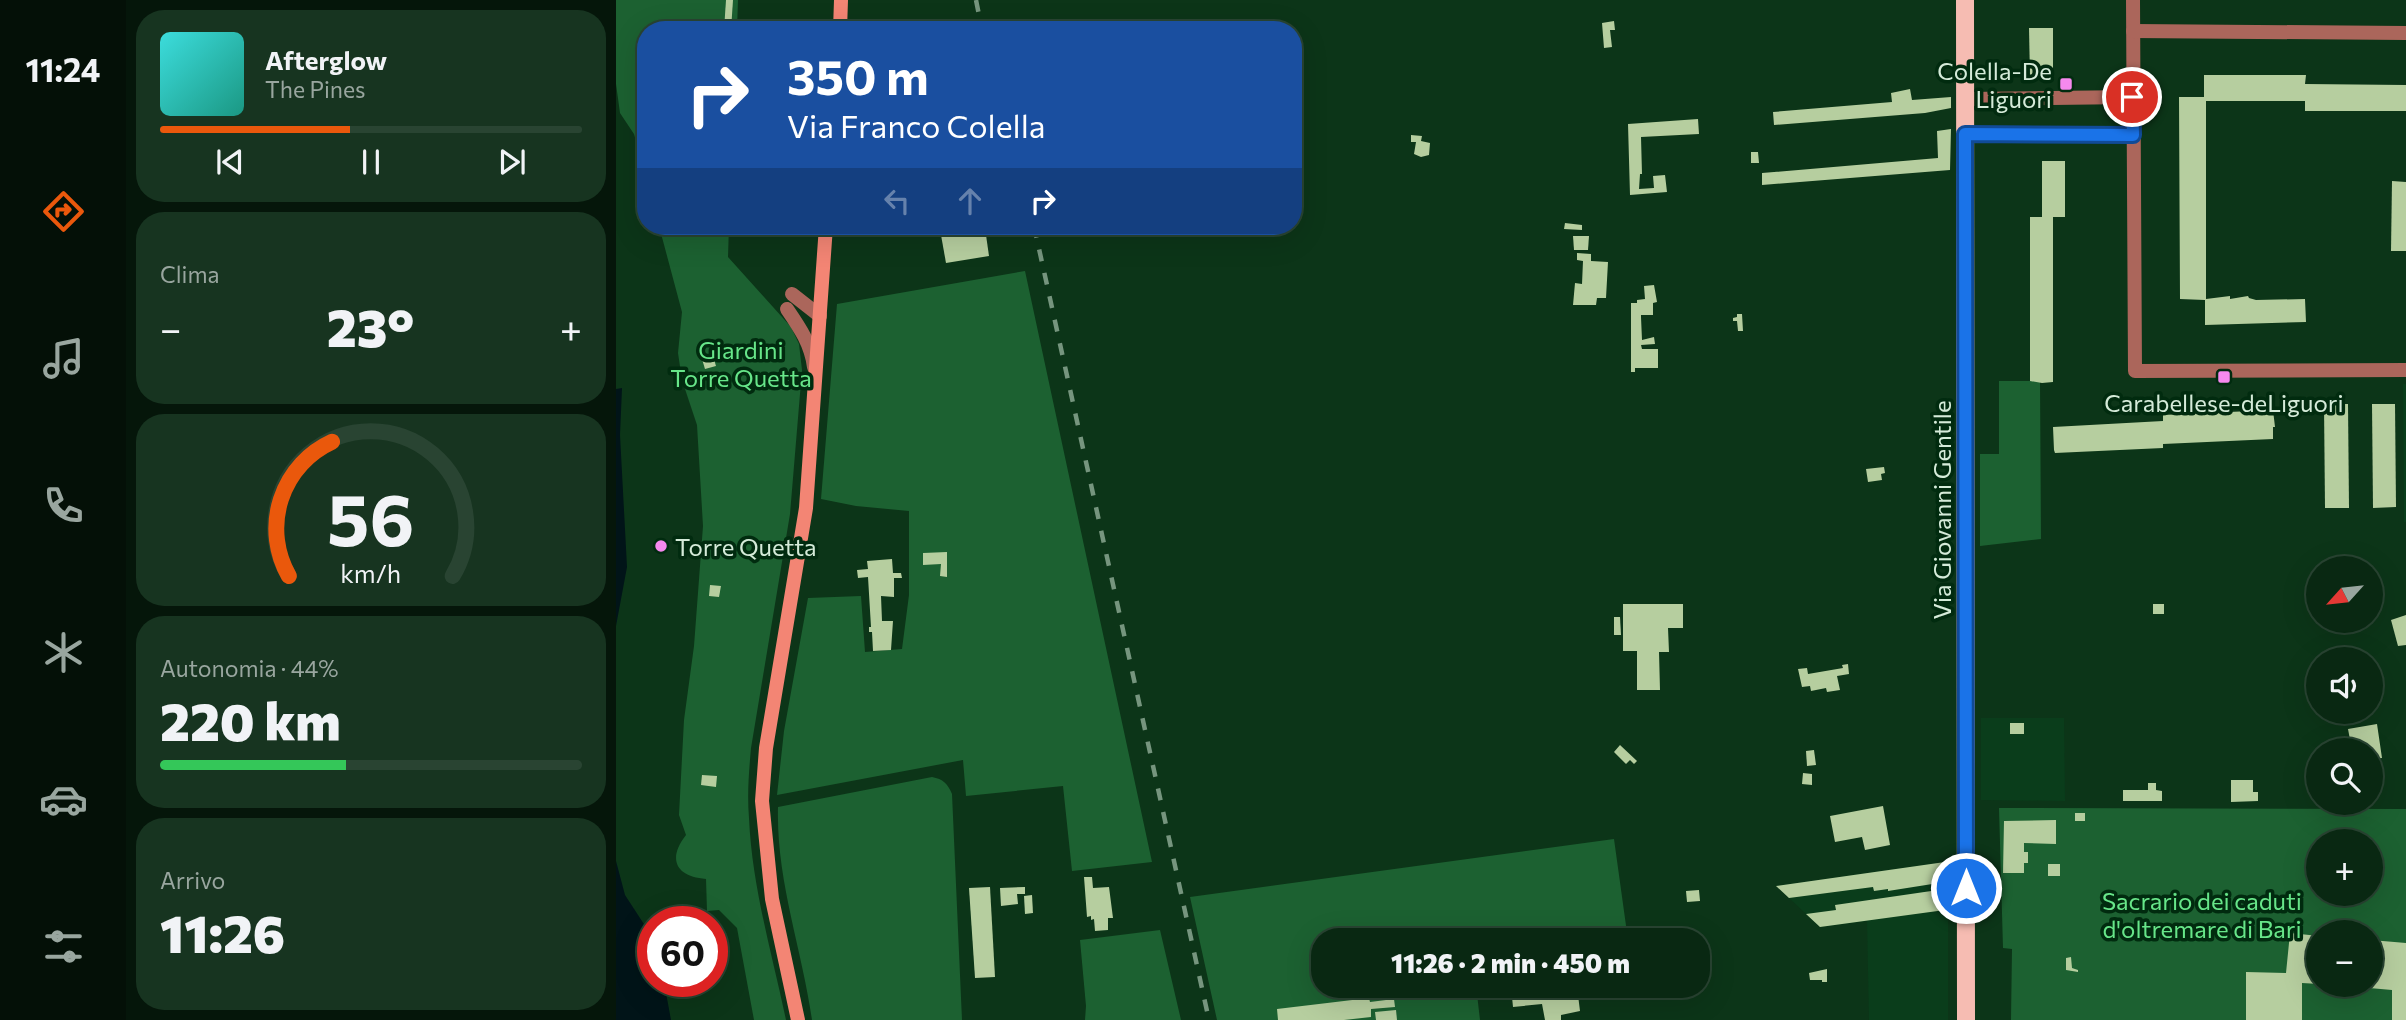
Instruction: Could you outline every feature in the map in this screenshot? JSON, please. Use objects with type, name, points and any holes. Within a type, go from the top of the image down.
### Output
[{"type":"main road","points":[[840,21],[841,0]]},
{"type":"main road","name":"Via Giovanni Gentile","points":[[1965,0],[1966,1020]]},
{"type":"main road","points":[[798,1020],[772,899],[762,801],[765,748],[806,508],[825,235]]},
{"type":"street","points":[[2133,0],[2135,371],[2406,370]]},
{"type":"street","points":[[2133,31],[2406,33]]},
{"type":"street","points":[[1965,99],[2132,97]]},
{"type":"street","points":[[1965,134],[2133,135]]},
{"type":"street","points":[[816,378],[808,343],[790,302],[800,316],[820,318]]},
{"type":"shaded area","points":[[2403,384],[2406,384],[2406,522],[2404,522]]},
{"type":"shaded area","points":[[622,388],[620,435],[627,567],[616,626],[616,389]]},
{"type":"shaded area","points":[[1981,718],[2064,718],[2065,801],[1981,800]]},
{"type":"shaded area","points":[[616,861],[625,895],[637,913],[637,997],[667,997],[671,1020],[616,1020]]},
{"type":"shaded area","points":[[1945,862],[1945,909],[1948,909],[1948,1020],[1869,1020],[1867,921],[1820,927],[1776,886]]},
{"type":"green space","points":[[616,0],[738,0],[737,21],[637,21],[637,145],[634,134],[620,113],[616,84]]},
{"type":"green space","name":"Giardini Torre Quetta","points":[[661,235],[729,235],[728,257],[791,327],[799,344],[802,370],[790,514],[751,748],[748,791],[754,869],[786,1020],[754,1020],[737,928],[728,919],[728,906],[707,906],[706,879],[681,871],[676,859],[686,835],[679,815],[684,720],[694,646],[703,526],[697,425],[682,380],[678,353],[682,312]]},
{"type":"green space","points":[[1025,271],[1152,862],[1072,871],[1063,786],[966,796],[963,760],[777,795],[784,731],[808,598],[861,596],[865,652],[902,649],[909,595],[909,511],[856,506],[821,499],[837,304]]},
{"type":"green space","points":[[1999,381],[2040,381],[2041,539],[1980,546],[1980,454],[1999,454]]},
{"type":"green space","points":[[932,777],[945,782],[952,794],[962,1020],[812,1020],[785,888],[778,834],[778,807]]},
{"type":"green space","name":"Sacrario dei caduti d'oltremare di Bari","points":[[1999,808],[2306,809],[2306,815],[2383,815],[2383,809],[2406,809],[2406,1020],[2011,1020],[2012,949],[2003,948]]},
{"type":"green space","points":[[1614,839],[1626,928],[1311,928],[1311,998],[1477,998],[1480,1020],[1217,1020],[1190,897]]},
{"type":"green space","points":[[1160,930],[1181,1020],[1085,1020],[1080,940]]},
{"type":"building","points":[[726,0],[733,0],[732,21],[725,21]]},
{"type":"building","points":[[1614,21],[1615,30],[1610,30],[1612,47],[1604,48],[1602,23]]},
{"type":"building","points":[[2029,28],[2053,28],[2053,78],[2030,78]]},
{"type":"building","points":[[2204,75],[2306,75],[2305,84],[2406,85],[2406,111],[2305,111],[2305,101],[2206,101],[2206,299],[2248,296],[2256,300],[2305,299],[2306,322],[2205,325],[2205,300],[2180,299],[2179,97],[2204,97]]},
{"type":"building","points":[[1910,89],[1912,100],[1951,97],[1951,108],[1925,113],[1774,125],[1773,112],[1892,102],[1891,93]]},
{"type":"building","points":[[1698,119],[1699,134],[1641,137],[1642,174],[1639,189],[1654,188],[1653,176],[1665,175],[1667,192],[1630,195],[1628,124]]},
{"type":"building","points":[[1951,129],[1950,170],[1762,185],[1762,173],[1938,158],[1937,131]]},
{"type":"building","points":[[1411,135],[1422,136],[1421,141],[1430,143],[1429,155],[1421,157],[1414,154],[1416,142],[1411,142]]},
{"type":"building","points":[[1751,152],[1758,152],[1759,163],[1751,163]]},
{"type":"building","points":[[2042,161],[2065,161],[2065,217],[2053,217],[2053,382],[2042,383],[2030,381],[2030,217],[2042,217]]},
{"type":"building","points":[[2392,181],[2406,182],[2406,251],[2391,251]]},
{"type":"building","points":[[1565,223],[1582,225],[1582,230],[1564,229]]},
{"type":"building","points":[[941,235],[986,235],[989,256],[946,263]]},
{"type":"building","points":[[1573,236],[1589,236],[1588,250],[1574,250]]},
{"type":"building","points":[[1577,253],[1591,254],[1591,261],[1608,262],[1606,298],[1597,298],[1596,305],[1573,305],[1575,283],[1582,284],[1583,261],[1577,260]]},
{"type":"building","points":[[1654,285],[1657,302],[1653,303],[1653,315],[1641,317],[1642,340],[1654,337],[1655,344],[1641,345],[1642,349],[1658,349],[1658,368],[1635,368],[1635,372],[1631,372],[1631,303],[1645,299],[1644,286]]},
{"type":"building","points":[[1737,314],[1742,314],[1743,331],[1738,331],[1737,321],[1733,321]]},
{"type":"building","points":[[713,356],[716,366],[705,369],[702,359]]},
{"type":"building","points":[[2324,404],[2348,404],[2349,508],[2325,508]]},
{"type":"building","points":[[2372,404],[2395,404],[2396,507],[2373,508]]},
{"type":"building","points":[[2273,410],[2273,439],[2163,444],[2163,448],[2055,453],[2054,450],[2053,427],[2163,421],[2163,415]]},
{"type":"building","points":[[1884,467],[1882,480],[1868,482],[1866,469]]},
{"type":"building","points":[[947,552],[947,577],[940,576],[941,564],[923,565],[923,553]]},
{"type":"building","points":[[892,559],[893,573],[901,573],[902,578],[894,578],[894,597],[881,596],[882,621],[893,621],[891,650],[873,651],[872,632],[869,632],[868,577],[858,578],[857,570],[868,569],[867,561]]},
{"type":"building","points":[[710,585],[721,586],[719,597],[709,596]]},
{"type":"building","points":[[1623,604],[1683,604],[1683,628],[1668,628],[1669,652],[1659,652],[1660,690],[1637,690],[1637,651],[1623,651]]},
{"type":"building","points":[[2153,604],[2164,604],[2164,614],[2153,614]]},
{"type":"building","points":[[2406,615],[2406,645],[2398,646],[2391,620]]},
{"type":"building","points":[[1614,617],[1620,617],[1621,635],[1614,635]]},
{"type":"building","points":[[1848,664],[1849,674],[1837,676],[1840,690],[1827,692],[1826,688],[1811,691],[1810,686],[1802,687],[1798,669],[1807,668],[1808,674],[1843,668],[1842,665]]},
{"type":"building","points":[[2010,723],[2024,723],[2024,734],[2010,734]]},
{"type":"building","points":[[2377,724],[2379,738],[2350,738],[2348,729]]},
{"type":"building","points":[[1620,745],[1637,761],[1634,764],[1630,760],[1626,764],[1614,752]]},
{"type":"building","points":[[1814,750],[1816,765],[1807,766],[1806,751]]},
{"type":"building","points":[[1803,773],[1812,774],[1812,785],[1802,784]]},
{"type":"building","points":[[702,775],[717,776],[716,787],[701,785]]},
{"type":"building","points":[[2231,780],[2253,780],[2253,792],[2258,792],[2258,801],[2231,802]]},
{"type":"building","points":[[2148,783],[2156,783],[2156,790],[2162,791],[2162,801],[2123,801],[2123,790],[2148,790]]},
{"type":"building","points":[[1883,806],[1890,845],[1865,850],[1862,837],[1835,842],[1830,816]]},
{"type":"building","points":[[2075,813],[2085,813],[2085,821],[2075,821]]},
{"type":"building","points":[[2056,820],[2056,844],[2024,843],[2024,852],[2028,852],[2028,863],[2024,863],[2024,873],[2003,873],[2004,821]]},
{"type":"building","points":[[1945,862],[1945,882],[1888,891],[1874,891],[1873,887],[1789,898],[1776,886]]},
{"type":"building","points":[[2048,864],[2060,864],[2060,876],[2048,876]]},
{"type":"building","points":[[1084,877],[1092,877],[1093,888],[1109,887],[1113,918],[1108,918],[1108,930],[1095,931],[1094,919],[1087,917]]},
{"type":"building","points":[[990,887],[995,977],[975,978],[969,888]]},
{"type":"building","points":[[1025,887],[1025,894],[1017,894],[1018,904],[1001,906],[1000,888]]},
{"type":"building","points":[[1945,889],[1945,910],[1820,927],[1806,914],[1836,910],[1835,905]]},
{"type":"building","points":[[1699,890],[1700,901],[1687,902],[1686,891]]},
{"type":"building","points":[[1032,895],[1033,913],[1025,914],[1024,896]]},
{"type":"building","points":[[2290,933],[2306,935],[2306,983],[2302,983],[2302,1020],[2246,1020],[2246,972],[2286,973]]},
{"type":"building","points":[[2383,941],[2406,943],[2406,1020],[2392,1020],[2392,990],[2383,989]]},
{"type":"building","points":[[2071,957],[2072,968],[2078,972],[2066,970],[2066,958]]},
{"type":"building","points":[[1827,969],[1827,982],[1810,980],[1809,973]]},
{"type":"building","points":[[1369,998],[1370,1002],[1394,999],[1395,1007],[1371,1009],[1371,1017],[1344,1020],[1278,1020],[1277,1009]]},
{"type":"building","points":[[1512,998],[1578,998],[1580,1011],[1561,1015],[1561,1020],[1545,1020],[1542,1004],[1513,1007]]},
{"type":"building","points":[[1396,1010],[1397,1020],[1376,1020],[1375,1012]]},
{"type":"railway","points":[[976,0],[980,21]]},
{"type":"railway","points":[[1036,235],[1209,1020]]},
{"type":"place","name":"Colella-De Liguori","points":[[2066,84]]},
{"type":"place","name":"Carabellese-deLiguori","points":[[2224,377]]},
{"type":"place","name":"Torre Quetta","points":[[661,546]]},
{"type":"route","points":[[1966,888],[1965,134],[2133,135],[2132,97]]}]
